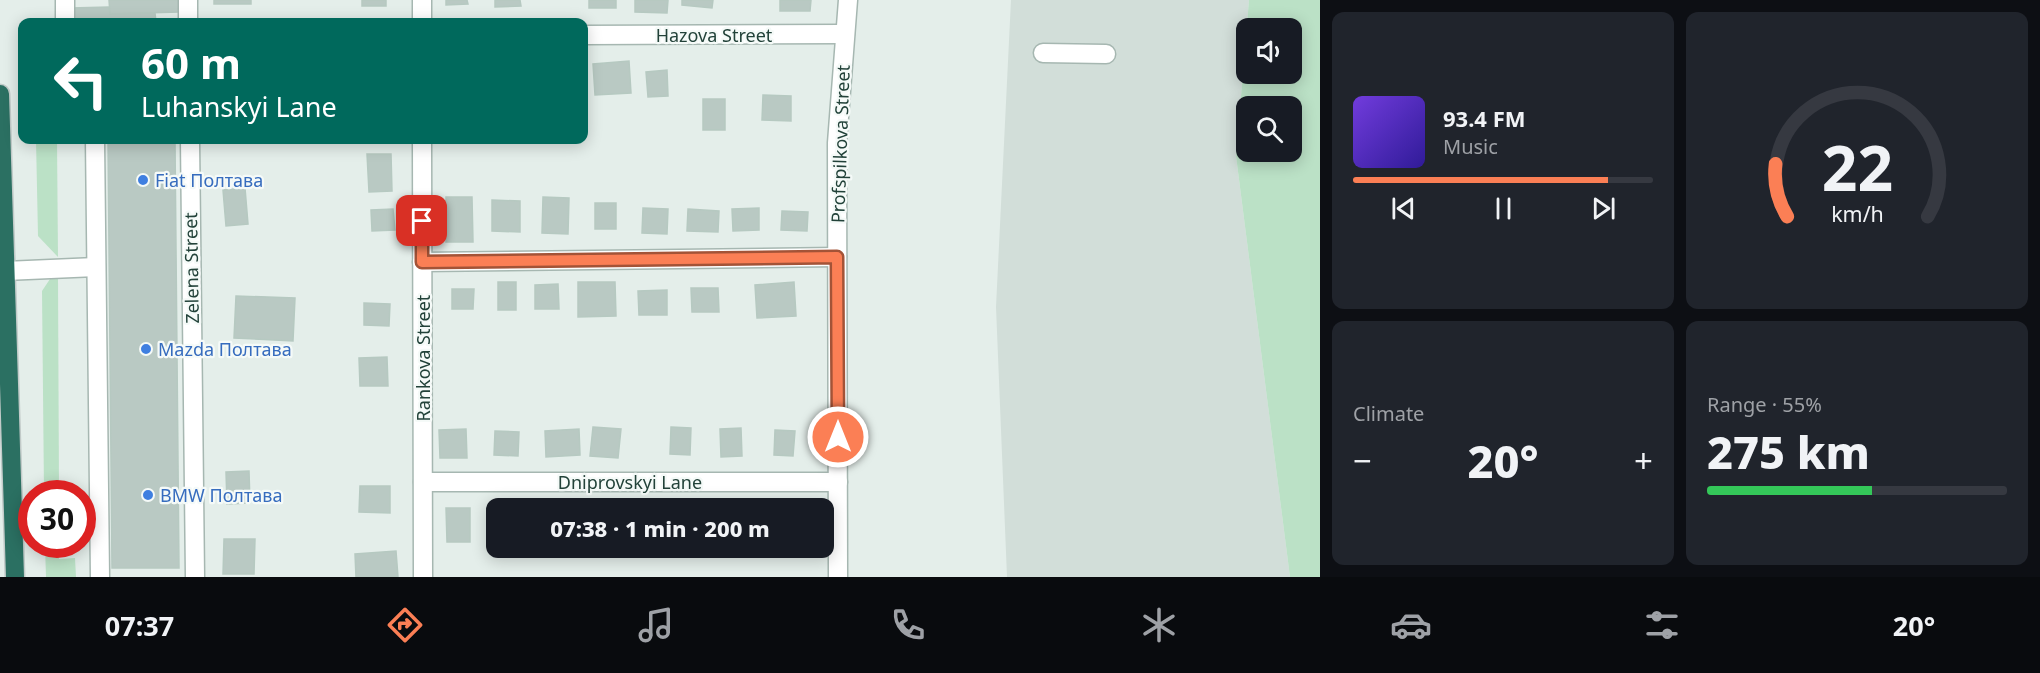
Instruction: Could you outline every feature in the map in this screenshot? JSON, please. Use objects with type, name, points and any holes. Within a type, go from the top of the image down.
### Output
[{"type":"highway","points":[[0,94],[15,577]]},
{"type":"street","points":[[65,0],[65,18]]},
{"type":"street","points":[[188,0],[188,18]]},
{"type":"street","points":[[422,0],[422,18]]},
{"type":"street","name":"Profspilkova Street","points":[[838,577],[837,143],[848,0]]},
{"type":"street","name":"Hazova Street","points":[[588,35],[845,34]]},
{"type":"street","points":[[1043,53],[1106,54]]},
{"type":"street","points":[[95,144],[99,577]]},
{"type":"street","name":"Zelena Street","points":[[190,144],[195,577]]},
{"type":"street","name":"Rankova Street","points":[[422,144],[423,577]]},
{"type":"street","points":[[422,262],[837,257]]},
{"type":"street","points":[[5,271],[96,267]]},
{"type":"street","name":"Dniprovskyi Lane","points":[[423,482],[838,482]]},
{"type":"shaded area","points":[[1011,0],[1249,0],[1248,18],[1236,18],[1236,84],[1242,84],[1241,96],[1236,96],[1236,162],[1290,577],[1007,577],[996,307]]},
{"type":"green space","points":[[1249,0],[1320,0],[1320,577],[1290,577],[1237,162],[1302,162],[1302,96],[1241,96],[1242,84],[1302,84],[1302,18],[1248,18]]},
{"type":"green space","points":[[36,144],[57,144],[58,257],[38,236]]},
{"type":"green space","points":[[58,277],[59,480],[44,480],[42,291],[50,279]]},
{"type":"green space","points":[[45,558],[75,558],[76,577],[46,577]]},
{"type":"building","points":[[109,0],[179,0],[179,12],[110,14]]},
{"type":"building","points":[[214,0],[251,0],[251,4],[214,4]]},
{"type":"building","points":[[362,0],[386,0],[386,6],[362,6]]},
{"type":"building","points":[[446,0],[467,0],[468,4],[446,5]]},
{"type":"building","points":[[495,0],[520,0],[521,6],[495,7]]},
{"type":"building","points":[[589,0],[616,0],[616,8],[589,8]]},
{"type":"building","points":[[635,0],[668,0],[667,13],[635,12]]},
{"type":"building","points":[[682,0],[713,0],[712,8],[682,5]]},
{"type":"building","points":[[780,0],[811,0],[810,11],[780,11]]},
{"type":"building","points":[[109,7],[110,14],[155,13],[156,18],[71,18],[71,8]]},
{"type":"building","points":[[629,61],[631,93],[595,95],[593,64]]},
{"type":"building","points":[[667,70],[668,96],[648,97],[646,72]]},
{"type":"building","points":[[763,95],[791,96],[791,121],[762,120]]},
{"type":"building","points":[[703,99],[725,99],[725,130],[703,130]]},
{"type":"building","points":[[108,144],[175,144],[179,568],[112,568]]},
{"type":"building","points":[[367,154],[391,154],[392,191],[369,192]]},
{"type":"building","points":[[245,188],[248,224],[226,226],[223,190]]},
{"type":"building","points":[[446,197],[472,197],[473,242],[446,242]]},
{"type":"building","points":[[543,197],[569,198],[568,234],[542,233]]},
{"type":"building","points":[[492,200],[520,201],[520,232],[492,231]]},
{"type":"building","points":[[595,203],[616,203],[616,229],[595,229]]},
{"type":"building","points":[[643,208],[668,209],[667,234],[642,233]]},
{"type":"building","points":[[759,208],[759,230],[733,231],[732,209]]},
{"type":"building","points":[[393,209],[395,230],[372,231],[371,210]]},
{"type":"building","points":[[688,209],[719,211],[718,232],[687,231]]},
{"type":"building","points":[[782,211],[808,212],[807,231],[781,230]]},
{"type":"building","points":[[498,282],[516,282],[516,310],[498,310]]},
{"type":"building","points":[[578,282],[615,282],[616,316],[578,317]]},
{"type":"building","points":[[794,282],[796,316],[757,318],[755,285]]},
{"type":"building","points":[[558,284],[559,309],[535,309],[535,285]]},
{"type":"building","points":[[691,288],[718,288],[719,312],[692,312]]},
{"type":"building","points":[[452,289],[474,289],[473,309],[452,309]]},
{"type":"building","points":[[667,290],[667,315],[639,315],[638,291]]},
{"type":"building","points":[[236,296],[295,298],[293,341],[234,338]]},
{"type":"building","points":[[364,303],[390,304],[389,326],[364,325]]},
{"type":"building","points":[[387,357],[388,386],[360,386],[359,358]]},
{"type":"building","points":[[593,427],[621,429],[618,458],[590,456]]},
{"type":"building","points":[[671,427],[691,428],[690,455],[670,454]]},
{"type":"building","points":[[741,428],[742,456],[721,457],[720,429]]},
{"type":"building","points":[[466,429],[467,458],[440,458],[439,430]]},
{"type":"building","points":[[579,429],[580,455],[546,457],[545,431]]},
{"type":"building","points":[[775,430],[795,431],[793,456],[774,455]]},
{"type":"building","points":[[495,431],[519,432],[518,456],[494,455]]},
{"type":"building","points":[[249,471],[250,503],[227,504],[226,472]]},
{"type":"building","points":[[360,486],[390,486],[390,513],[359,512]]},
{"type":"building","points":[[446,508],[470,508],[470,542],[447,542]]},
{"type":"building","points":[[224,539],[255,539],[254,574],[223,574]]},
{"type":"building","points":[[396,551],[398,577],[356,577],[355,554]]},
{"type":"place","name":"Fiat Полтава","points":[[143,180]]},
{"type":"place","name":"Mazda Полтава","points":[[146,349]]},
{"type":"place","name":"BMW Полтава","points":[[148,495]]},
{"type":"route","points":[[422,221],[422,262],[837,257],[838,437]]}]
